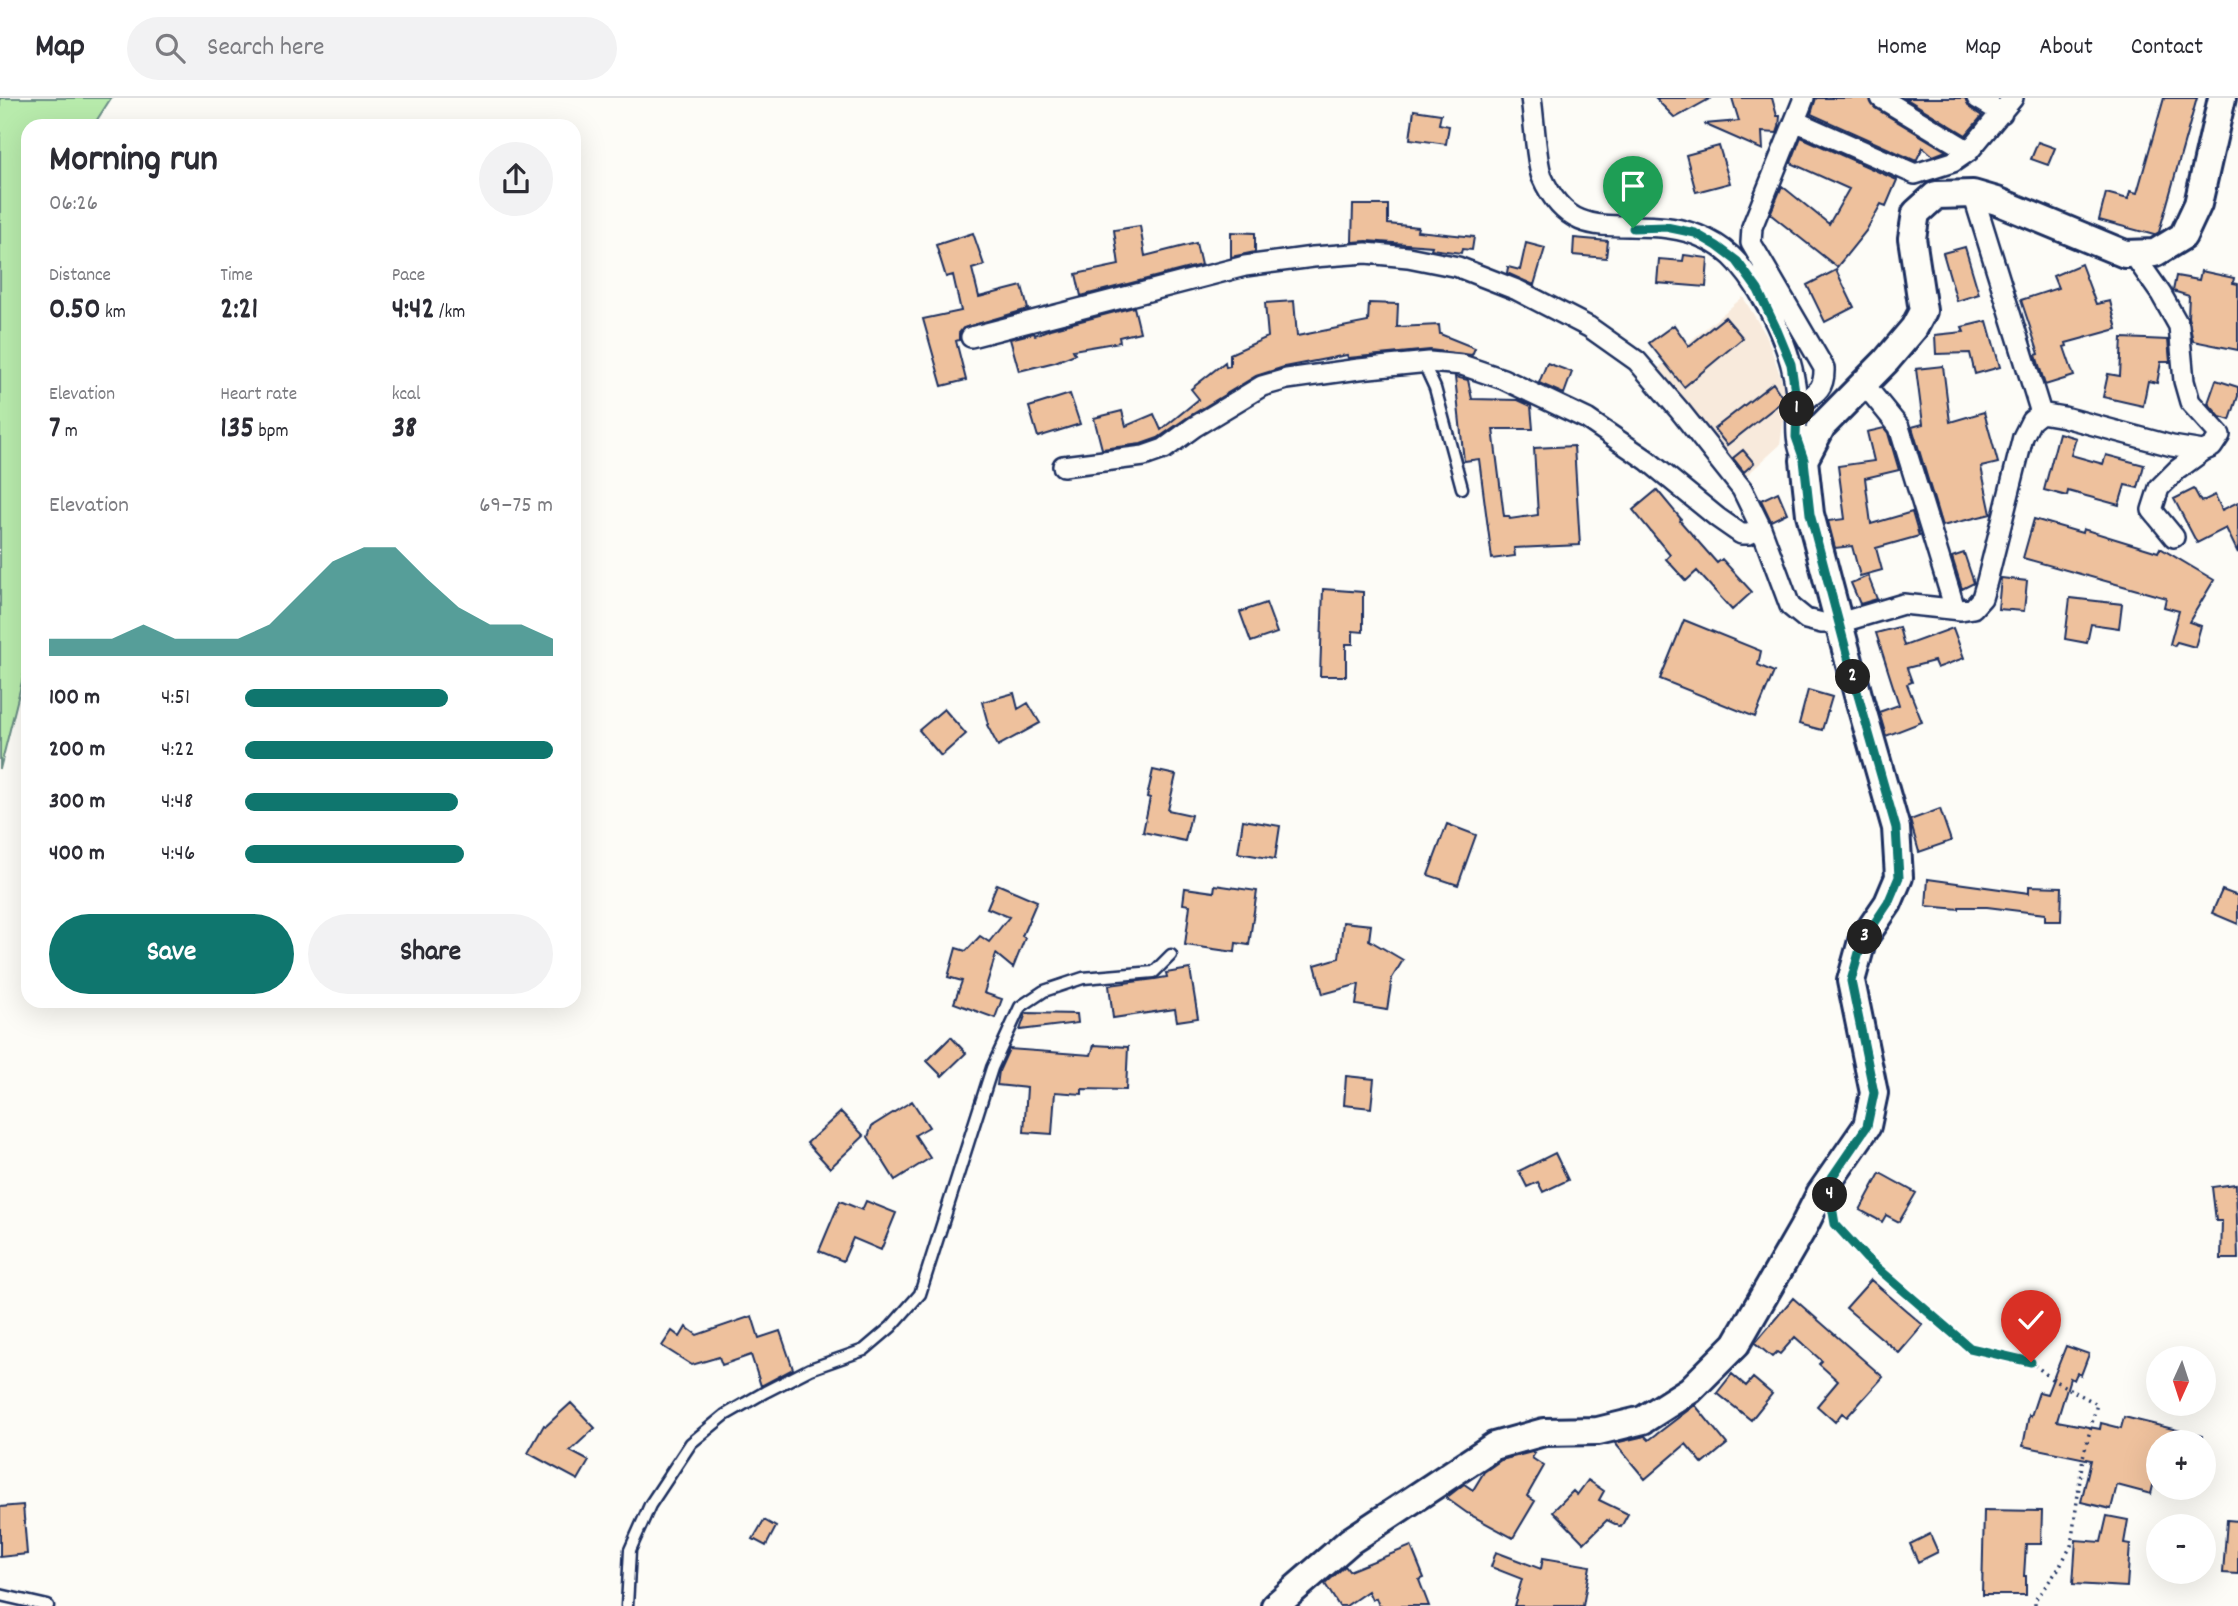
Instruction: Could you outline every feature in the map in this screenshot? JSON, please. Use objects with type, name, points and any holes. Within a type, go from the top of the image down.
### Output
[{"type":"street","points":[[1275,1606],[1350,1541],[1494,1446],[1544,1432],[1598,1431],[1643,1419],[1690,1390],[1736,1344],[1828,1183],[1867,1126],[1874,1093],[1851,981],[1862,942],[1888,903],[1899,877],[1896,828],[1810,514],[1804,460],[1796,437],[1797,405],[1791,364],[1758,290],[1737,261],[1695,233],[1666,227],[1598,227],[1565,210],[1550,192],[1541,174],[1531,98]]},
{"type":"street","points":[[1797,405],[1817,392],[1825,381],[1825,368],[1751,243],[1752,227],[1804,98]]},
{"type":"street","points":[[1881,98],[1969,150]]},
{"type":"street","points":[[1795,121],[1915,174],[1954,162],[1969,150],[2007,105],[1978,98]]},
{"type":"street","points":[[1804,460],[1822,426],[1914,328],[1923,311],[1912,238],[1916,213],[1936,195],[1973,194],[1997,201],[2125,254],[2155,253],[2183,236],[2199,204],[2222,98]]},
{"type":"street","points":[[1973,194],[2040,413]]},
{"type":"street","points":[[971,337],[1245,266],[1366,253],[1408,257],[1458,267],[1517,290],[1589,327],[1637,361],[1742,489],[1761,528],[1790,606],[1806,619],[1822,623],[1839,623],[1903,604],[1973,608],[1982,598],[2024,437],[2031,421],[2040,413]]},
{"type":"street","points":[[2133,254],[2161,294],[2179,327],[2190,402],[2220,435],[2212,447],[2176,470],[2159,488],[2152,510],[2174,537]]},
{"type":"street","points":[[1063,466],[1144,456],[1164,449],[1194,427],[1262,386],[1359,369],[1423,362],[1462,365],[1503,379],[1587,419],[1647,460],[1741,534],[1749,534],[1761,528]]},
{"type":"street","points":[[1864,384],[1899,428],[1955,609]]},
{"type":"street","points":[[2040,413],[2172,446],[2203,451]]},
{"type":"lane","points":[[1423,362],[1435,387],[1462,488]]},
{"type":"lane","points":[[627,1606],[630,1550],[650,1504],[691,1443],[725,1415],[765,1392],[810,1369],[864,1350],[891,1327],[920,1294],[992,1068],[1020,1007],[1044,991],[1083,978],[1154,972],[1171,955]]},
{"type":"lane","points":[[0,1595],[48,1606]]},
{"type":"path","points":[[1828,1183],[1835,1224],[1866,1258],[1970,1348],[2031,1362],[2053,1380],[2097,1404],[2083,1457],[2071,1546],[2057,1571],[2035,1600],[2035,1606]]},
{"type":"shaded area","points":[[1743,297],[1767,337],[1787,396],[1780,445],[1746,476],[1656,370]]},
{"type":"green space","points":[[0,98],[111,98],[98,119],[21,119],[21,686],[0,769]]},
{"type":"building","points":[[1655,98],[1711,98],[1675,118]]},
{"type":"building","points":[[1732,98],[1772,98],[1777,116],[1780,116],[1779,127],[1777,133],[1762,132],[1763,150],[1704,124],[1739,121]]},
{"type":"building","points":[[1816,98],[1869,98],[1875,108],[1946,151],[1933,156],[1923,147],[1916,161],[1811,114]]},
{"type":"building","points":[[1905,98],[1965,98],[1970,108],[1982,116],[1966,135]]},
{"type":"building","points":[[2164,98],[2197,98],[2159,232],[2154,235],[2099,220],[2106,193],[2128,199],[2130,191],[2137,193]]},
{"type":"building","points":[[1414,110],[1441,114],[1439,124],[1449,126],[1446,144],[1410,139]]},
{"type":"building","points":[[1801,137],[1897,180],[1886,206],[1881,204],[1866,231],[1837,267],[1770,214],[1782,186],[1829,224],[1849,189],[1791,163]]},
{"type":"building","points":[[2038,142],[2055,148],[2048,165],[2031,159]]},
{"type":"building","points":[[1719,146],[1730,183],[1696,192],[1686,155]]},
{"type":"building","points":[[1353,205],[1388,205],[1388,224],[1418,227],[1417,231],[1474,237],[1472,250],[1462,249],[1461,253],[1431,249],[1432,246],[1352,242]]},
{"type":"building","points":[[1140,226],[1145,256],[1196,243],[1201,265],[1081,296],[1076,274],[1119,265],[1114,230]]},
{"type":"building","points":[[1231,232],[1255,233],[1255,252],[1231,257]]},
{"type":"building","points":[[973,233],[984,265],[972,269],[979,297],[1022,286],[1028,309],[963,328],[959,333],[959,340],[956,341],[966,380],[942,386],[923,319],[961,311],[953,275],[946,277],[936,245]]},
{"type":"building","points":[[1574,238],[1608,241],[1606,258],[1573,255]]},
{"type":"building","points":[[1526,243],[1545,248],[1534,285],[1507,273],[1508,267],[1520,270]]},
{"type":"building","points":[[1965,247],[1979,294],[1957,301],[1943,253]]},
{"type":"building","points":[[1684,255],[1708,258],[1706,287],[1657,283],[1659,259],[1683,261]]},
{"type":"building","points":[[2081,264],[2096,304],[2110,301],[2117,329],[2066,343],[2067,346],[2064,347],[2074,376],[2045,385],[2036,355],[2039,354],[2021,300],[2058,288],[2053,276]]},
{"type":"building","points":[[1836,270],[1854,307],[1825,322],[1807,285]]},
{"type":"building","points":[[2201,271],[2234,278],[2233,283],[2238,284],[2238,350],[2193,341],[2188,317],[2189,296],[2173,291],[2176,276],[2199,280]]},
{"type":"building","points":[[1294,301],[1297,336],[1368,322],[1369,303],[1398,304],[1397,327],[1439,325],[1440,334],[1475,348],[1472,355],[1430,350],[1348,358],[1347,355],[1284,367],[1256,376],[1158,438],[1141,444],[1102,449],[1094,418],[1122,411],[1126,426],[1154,414],[1161,430],[1199,399],[1191,389],[1225,362],[1226,367],[1230,366],[1230,354],[1268,337],[1265,303]]},
{"type":"building","points":[[1134,307],[1140,332],[1119,337],[1120,342],[1073,350],[1075,354],[1055,362],[1019,371],[1010,339],[1034,333],[1035,335]]},
{"type":"building","points":[[1725,317],[1743,338],[1684,387],[1649,343],[1674,325],[1689,346]]},
{"type":"building","points":[[1987,321],[2000,367],[1975,374],[1970,353],[1936,354],[1935,335],[1964,332],[1962,327]]},
{"type":"building","points":[[2122,338],[2168,340],[2170,362],[2161,362],[2157,383],[2148,381],[2143,406],[2103,397],[2108,374],[2120,376]]},
{"type":"building","points":[[1547,363],[1572,372],[1564,394],[1539,383]]},
{"type":"building","points":[[1943,366],[1950,422],[1984,412],[1998,463],[1981,467],[1991,514],[1942,526],[1912,427],[1923,424],[1916,369]]},
{"type":"building","points":[[1455,377],[1468,380],[1472,399],[1518,400],[1531,406],[1533,429],[1493,429],[1504,516],[1509,516],[1510,519],[1538,515],[1534,448],[1574,446],[1580,545],[1514,548],[1515,556],[1492,559],[1479,459],[1464,461]]},
{"type":"building","points":[[2216,380],[2238,387],[2238,396],[2230,420],[2220,417],[2208,403]]},
{"type":"building","points":[[1773,383],[1784,400],[1727,445],[1714,429]]},
{"type":"building","points":[[1070,394],[1080,424],[1038,437],[1029,407]]},
{"type":"building","points":[[1884,428],[1899,470],[1865,478],[1871,524],[1912,512],[1919,536],[1876,548],[1882,570],[1860,576],[1852,546],[1835,548],[1828,521],[1845,519],[1838,466],[1874,461],[1867,432]]},
{"type":"building","points":[[2059,433],[2076,438],[2071,455],[2103,464],[2106,455],[2144,465],[2138,488],[2125,485],[2119,505],[2068,491],[2067,496],[2044,490]]},
{"type":"building","points":[[1743,450],[1754,463],[1744,472],[1733,458]]},
{"type":"building","points":[[2194,489],[2201,502],[2215,495],[2222,510],[2238,502],[2238,553],[2226,528],[2197,543],[2174,499]]},
{"type":"building","points":[[1657,490],[1717,563],[1722,559],[1752,592],[1732,610],[1697,571],[1686,581],[1666,559],[1670,555],[1633,510]]},
{"type":"building","points":[[1778,492],[1787,513],[1771,521],[1761,500]]},
{"type":"building","points":[[2034,519],[2082,533],[2083,529],[2158,552],[2160,548],[2214,580],[2189,622],[2201,626],[2195,647],[2177,642],[2174,646],[2170,644],[2179,611],[2164,607],[2166,598],[2023,558]]},
{"type":"building","points":[[1964,553],[1974,583],[1962,589],[1952,557]]},
{"type":"building","points":[[1868,576],[1877,599],[1860,604],[1851,583]]},
{"type":"building","points":[[2001,578],[2027,581],[2024,611],[1998,609]]},
{"type":"building","points":[[1323,589],[1363,592],[1363,632],[1353,631],[1353,644],[1346,644],[1346,676],[1320,676]]},
{"type":"building","points":[[2070,598],[2122,604],[2119,628],[2091,624],[2087,643],[2065,639]]},
{"type":"building","points":[[1266,603],[1277,633],[1251,642],[1240,612]]},
{"type":"building","points":[[1684,620],[1761,651],[1758,665],[1774,672],[1755,717],[1660,679]]},
{"type":"building","points":[[1899,627],[1904,646],[1953,628],[1964,658],[1937,668],[1934,661],[1907,668],[1912,682],[1907,684],[1922,722],[1886,736],[1879,712],[1899,705],[1876,633]]},
{"type":"building","points":[[1808,690],[1832,697],[1822,730],[1799,724]]},
{"type":"building","points":[[1014,693],[1018,709],[1028,703],[1040,723],[998,746],[987,725],[982,702]]},
{"type":"building","points":[[944,709],[966,734],[941,756],[919,730]]},
{"type":"building","points":[[1153,770],[1176,775],[1168,810],[1191,815],[1185,841],[1143,832]]},
{"type":"building","points":[[1940,809],[1951,841],[1919,852],[1910,820]]},
{"type":"building","points":[[1243,820],[1280,826],[1275,859],[1238,853]]},
{"type":"building","points":[[1447,824],[1476,835],[1458,885],[1428,875]]},
{"type":"building","points":[[1928,879],[2029,893],[2029,886],[2062,887],[2061,921],[2045,921],[2045,914],[1987,907],[1959,909],[1926,906]]},
{"type":"building","points":[[997,884],[1037,901],[1022,936],[1025,938],[1013,968],[996,954],[984,993],[1002,999],[995,1018],[954,1003],[962,981],[948,977],[956,948],[966,951],[980,936],[989,942],[1009,917],[987,908]]},
{"type":"building","points":[[1215,885],[1257,891],[1249,945],[1236,943],[1235,952],[1185,945],[1190,905],[1183,904],[1185,888],[1214,892]]},
{"type":"building","points":[[2222,890],[2238,896],[2238,924],[2212,913]]},
{"type":"building","points":[[1343,922],[1371,925],[1369,940],[1403,960],[1392,978],[1387,1010],[1356,1005],[1359,984],[1323,994],[1315,965],[1339,958]]},
{"type":"building","points":[[1190,969],[1198,1018],[1177,1021],[1175,1009],[1113,1018],[1109,985],[1167,977],[1166,973]]},
{"type":"building","points":[[1026,1013],[1077,1014],[1078,1023],[1020,1030]]},
{"type":"building","points":[[951,1037],[966,1053],[942,1076],[927,1061]]},
{"type":"building","points":[[1094,1045],[1128,1047],[1126,1090],[1082,1089],[1082,1094],[1055,1092],[1052,1134],[1024,1132],[1027,1088],[997,1085],[999,1071],[1009,1049],[1091,1055]]},
{"type":"building","points":[[1346,1076],[1374,1079],[1371,1108],[1344,1105]]},
{"type":"building","points":[[912,1101],[929,1127],[915,1135],[930,1158],[895,1180],[868,1137],[872,1126]]},
{"type":"building","points":[[841,1112],[864,1136],[830,1168],[807,1143]]},
{"type":"building","points":[[1555,1153],[1568,1180],[1543,1192],[1538,1182],[1527,1187],[1519,1171]]},
{"type":"building","points":[[1880,1173],[1916,1193],[1899,1222],[1886,1215],[1882,1222],[1860,1210]]},
{"type":"building","points":[[2236,1184],[2238,1259],[2221,1259],[2222,1221],[2216,1221],[2212,1187]]},
{"type":"building","points":[[840,1201],[862,1210],[866,1201],[896,1213],[881,1250],[853,1238],[843,1261],[819,1251]]},
{"type":"building","points":[[1871,1280],[1923,1325],[1899,1353],[1846,1308]]},
{"type":"building","points":[[1793,1298],[1883,1377],[1847,1417],[1842,1413],[1835,1422],[1817,1406],[1838,1381],[1819,1364],[1822,1361],[1795,1337],[1780,1354],[1777,1352],[1772,1357],[1755,1343]]},
{"type":"building","points":[[752,1316],[759,1338],[780,1331],[793,1369],[761,1386],[751,1355],[722,1365],[719,1357],[692,1365],[662,1346],[672,1331],[680,1337],[686,1327],[697,1335]]},
{"type":"building","points":[[2066,1346],[2089,1354],[2081,1375],[2077,1373],[2074,1380],[2070,1378],[2057,1421],[2100,1429],[2101,1423],[2121,1428],[2124,1417],[2177,1430],[2146,1430],[2146,1493],[2117,1485],[2111,1509],[2081,1502],[2091,1460],[2023,1446],[2029,1415],[2031,1416],[2039,1392],[2047,1394]]},
{"type":"building","points":[[1732,1374],[1746,1386],[1753,1378],[1772,1394],[1751,1420],[1717,1393]]},
{"type":"building","points":[[571,1403],[595,1428],[570,1451],[589,1461],[578,1480],[528,1453],[544,1425]]},
{"type":"building","points":[[1695,1405],[1727,1444],[1703,1464],[1686,1444],[1645,1479],[1615,1443],[1645,1436],[1649,1440]]},
{"type":"building","points":[[1535,1453],[1532,1458],[1544,1466],[1527,1496],[1535,1501],[1513,1538],[1467,1513],[1446,1498],[1464,1484],[1473,1490],[1484,1472],[1501,1460]]},
{"type":"building","points":[[1588,1480],[1604,1491],[1599,1500],[1628,1514],[1621,1527],[1607,1520],[1584,1543],[1553,1511],[1573,1491],[1577,1495]]},
{"type":"building","points":[[23,1505],[27,1554],[0,1557],[0,1507]]},
{"type":"building","points":[[1984,1510],[2042,1511],[2041,1544],[2026,1544],[2026,1595],[1982,1595]]},
{"type":"building","points":[[2107,1516],[2128,1520],[2124,1543],[2130,1544],[2127,1587],[2073,1584],[2076,1540],[2101,1542]]},
{"type":"building","points":[[764,1520],[776,1527],[766,1546],[753,1539]]},
{"type":"building","points":[[2227,1520],[2238,1521],[2238,1574],[2223,1573]]},
{"type":"building","points":[[1930,1534],[1938,1552],[1918,1562],[1910,1544]]},
{"type":"building","points":[[1411,1546],[1424,1578],[1419,1580],[1429,1606],[1379,1606],[1376,1598],[1372,1600],[1368,1591],[1346,1606],[1339,1606],[1325,1584],[1345,1566],[1349,1571]]},
{"type":"building","points":[[1496,1552],[1541,1569],[1543,1558],[1590,1566],[1583,1606],[1514,1606],[1522,1579],[1491,1567]]},
{"type":"route","points":[[1633,228],[1666,227],[1695,233],[1717,246],[1737,261],[1758,290],[1777,330],[1791,364],[1796,391],[1796,437],[1804,460],[1810,514],[1896,828],[1899,877],[1888,903],[1862,942],[1851,981],[1874,1093],[1867,1126],[1828,1183],[1835,1224],[1866,1258],[1970,1348],[2031,1362]]}]
